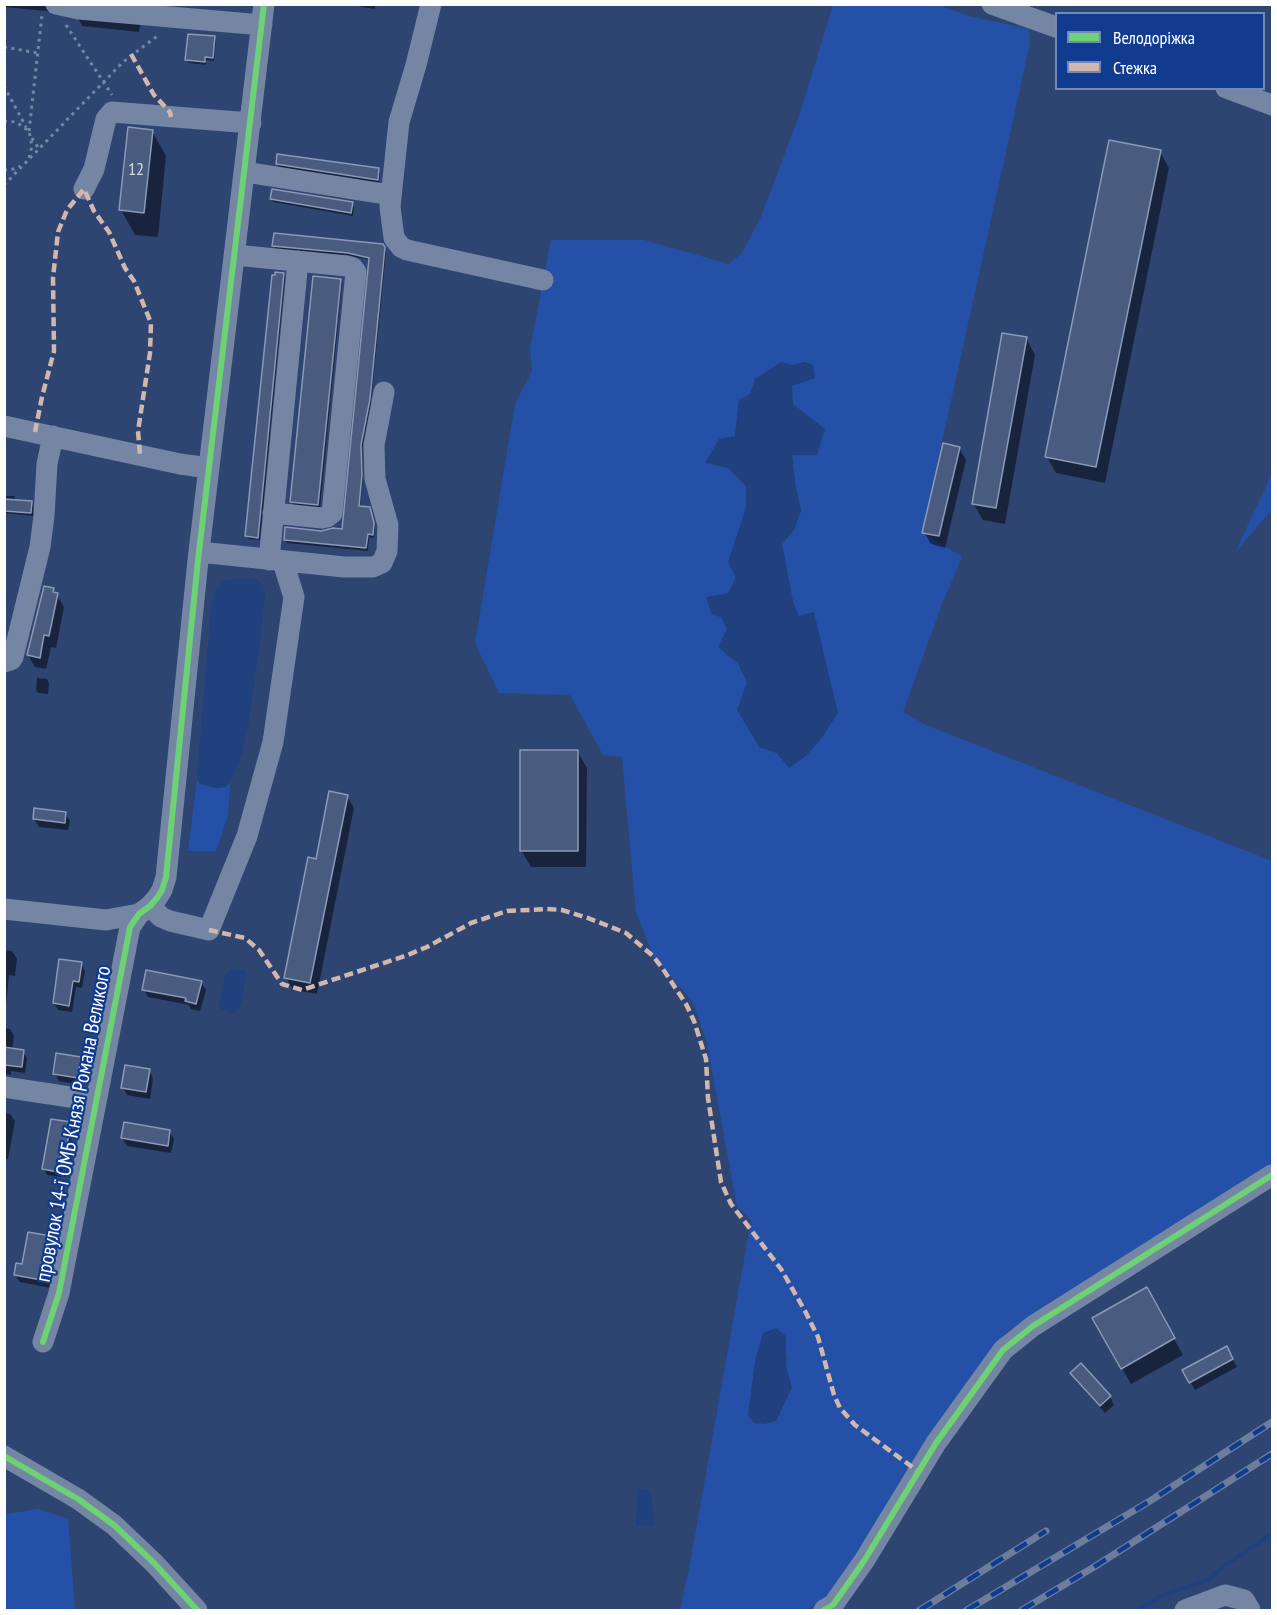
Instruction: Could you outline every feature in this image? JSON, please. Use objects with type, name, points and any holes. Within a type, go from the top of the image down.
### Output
[{"type":"street","points":[[431,4],[399,122],[391,195],[394,238],[401,247],[543,280]]},
{"type":"street","points":[[992,4],[1055,27]]},
{"type":"street","points":[[53,8],[186,19],[263,15]]},
{"type":"street","name":"провулок 14-ї ОМБ Князя Романа Великого","points":[[43,1342],[59,1293],[130,927],[162,890],[166,876],[199,552],[263,15]]},
{"type":"street","points":[[1231,90],[1272,105]]},
{"type":"street","points":[[84,189],[94,169],[106,119],[112,112],[251,123]]},
{"type":"street","points":[[245,172],[391,195]]},
{"type":"street","points":[[235,255],[347,266],[356,272],[332,513],[327,517],[273,513]]},
{"type":"street","points":[[4,909],[106,920],[145,910],[170,921],[209,930],[247,836],[273,741],[294,597],[276,561],[273,513],[298,261]]},
{"type":"street","points":[[199,552],[276,561],[363,567],[373,567],[382,562],[387,550],[388,525],[375,479],[374,455],[376,424],[384,392]]},
{"type":"street","points":[[4,426],[210,468]]},
{"type":"street","points":[[4,662],[13,657],[40,547],[47,464],[53,436]]},
{"type":"street","name":"провулок 14-ї ОМБ Князя Романа Великого","points":[[4,1087],[96,1101]]},
{"type":"street","points":[[824,1611],[832,1605],[864,1561],[936,1443],[1003,1350],[1043,1320],[1272,1175]]},
{"type":"street","points":[[4,1456],[78,1499],[114,1525],[154,1563],[197,1611]]},
{"type":"street","points":[[1185,1611],[1225,1595],[1244,1600],[1250,1611]]},
{"type":"path","points":[[4,170],[14,169],[27,161],[32,146],[29,131],[38,53],[53,8],[61,13],[123,112]]},
{"type":"path","points":[[4,185],[131,54],[186,19]]},
{"type":"path","points":[[4,47],[38,53]]},
{"type":"path","points":[[4,86],[39,149]]},
{"type":"path","points":[[4,121],[16,122],[29,131]]},
{"type":"shaded area","points":[[833,5],[939,5],[969,16],[1029,29],[1030,43],[922,532],[962,557],[942,604],[903,712],[926,725],[1272,861],[1272,1168],[1032,1314],[1005,1334],[899,1498],[829,1595],[807,1610],[680,1610],[751,1220],[737,1207],[707,1043],[693,1002],[653,956],[636,912],[622,757],[603,755],[570,695],[499,693],[475,643],[515,404],[532,371],[530,349],[551,240],[644,240],[729,264],[742,253],[761,217],[800,113]],"holes":[[[781,362],[792,365],[805,362],[792,386],[792,455],[801,511],[794,530],[782,544],[793,602],[799,616],[813,612],[823,736],[806,756],[789,768],[777,753],[759,747],[747,682],[738,663],[725,654],[727,629],[721,617],[728,593],[736,577],[728,562],[746,508],[746,486],[728,468],[705,462],[735,437],[739,400],[750,394]],[[763,1333],[787,1356],[786,1366],[755,1361]]]},
{"type":"shaded area","points":[[781,362],[792,365],[805,362],[813,365],[815,378],[792,386],[793,404],[825,429],[817,455],[792,455],[801,511],[794,530],[782,544],[793,602],[799,616],[814,612],[838,713],[806,756],[789,768],[777,753],[759,747],[737,710],[747,682],[738,663],[718,647],[727,629],[721,617],[712,615],[706,597],[728,593],[736,578],[728,562],[746,508],[746,486],[728,468],[705,463],[719,439],[735,436],[739,400],[750,394],[755,379]]},
{"type":"shaded area","points":[[1272,474],[1272,509],[1235,553],[1261,497]]},
{"type":"shaded area","points":[[239,578],[257,579],[263,585],[265,595],[248,727],[241,757],[230,783],[225,787],[216,788],[200,784],[197,777],[211,607],[216,588],[224,581]]},
{"type":"shaded area","points":[[197,780],[203,785],[216,788],[225,787],[230,783],[228,815],[216,851],[188,851]]},
{"type":"shaded area","points":[[231,968],[244,970],[247,974],[240,1006],[233,1013],[221,1009],[219,1005],[225,974]]},
{"type":"shaded area","points":[[776,1328],[786,1336],[786,1366],[792,1388],[776,1421],[765,1424],[754,1423],[748,1415],[755,1361],[763,1333]]},
{"type":"shaded area","points":[[638,1488],[650,1490],[655,1524],[636,1527]]},
{"type":"shaded area","points":[[39,1509],[68,1519],[75,1610],[5,1610],[5,1514]]},
{"type":"building","points":[[188,34],[215,36],[213,58],[205,57],[205,62],[185,60]]},
{"type":"building","points":[[128,127],[153,130],[144,213],[119,210]]},
{"type":"building","points":[[1109,140],[1161,150],[1096,467],[1045,457]]},
{"type":"building","points":[[277,154],[379,168],[378,180],[276,164]]},
{"type":"building","points":[[272,189],[353,202],[351,213],[270,199]]},
{"type":"building","points":[[274,233],[383,244],[385,247],[370,399],[361,445],[362,475],[359,506],[370,507],[374,523],[373,535],[368,534],[366,548],[284,540],[285,527],[321,531],[333,528],[342,529],[369,258],[348,253],[272,246]]},
{"type":"building","points":[[275,272],[284,273],[258,538],[245,536],[272,275],[275,275]]},
{"type":"building","points":[[313,276],[341,279],[318,505],[290,502]]},
{"type":"building","points":[[1002,333],[1027,337],[996,508],[972,504]]},
{"type":"building","points":[[943,443],[960,447],[939,536],[922,533]]},
{"type":"building","points":[[4,499],[32,501],[31,513],[4,511]]},
{"type":"building","points":[[44,586],[54,588],[53,592],[58,593],[49,636],[44,635],[40,658],[27,655]]},
{"type":"building","points":[[520,750],[578,750],[578,851],[520,851]]},
{"type":"building","points":[[329,791],[348,795],[310,983],[284,978],[308,857],[316,859]]},
{"type":"building","points":[[34,808],[66,812],[65,823],[33,819]]},
{"type":"building","points":[[59,959],[82,962],[79,982],[73,981],[69,1006],[53,1003]]},
{"type":"building","points":[[146,970],[202,981],[196,1004],[185,1001],[186,998],[142,990]]},
{"type":"building","points":[[4,1047],[24,1050],[22,1067],[4,1065]]},
{"type":"building","points":[[56,1053],[81,1057],[78,1078],[53,1074]]},
{"type":"building","points":[[125,1065],[150,1069],[146,1092],[121,1088]]},
{"type":"building","points":[[51,1119],[71,1122],[67,1145],[63,1144],[58,1172],[42,1169]]},
{"type":"building","points":[[124,1122],[170,1130],[168,1146],[121,1138]]},
{"type":"building","points":[[28,1232],[51,1236],[45,1268],[49,1269],[47,1281],[14,1275],[16,1263],[22,1264]]},
{"type":"building","points":[[1147,1287],[1175,1338],[1121,1369],[1092,1318]]},
{"type":"building","points":[[1227,1346],[1233,1359],[1189,1383],[1182,1370]]},
{"type":"building","points":[[1081,1363],[1111,1396],[1100,1406],[1070,1373]]},
{"type":"waterway","points":[[1137,1610],[1168,1593],[1208,1580],[1224,1566],[1272,1534]]},
{"type":"railway","points":[[967,1610],[1150,1501],[1272,1422]]},
{"type":"railway","points":[[1022,1610],[1272,1454]]},
{"type":"railway","points":[[920,1610],[1046,1531]]},
{"type":"marked path","points":[[131,54],[154,95],[170,112],[171,117]]},
{"type":"marked path","points":[[35,432],[54,351],[53,278],[58,232],[67,210],[84,189],[134,281],[151,323],[150,353],[138,431],[140,455]]},
{"type":"marked path","points":[[209,930],[245,938],[259,950],[282,984],[302,990],[405,956],[471,923],[507,911],[562,910],[626,933],[653,956],[686,1004],[694,1021],[706,1059],[708,1098],[721,1182],[731,1204],[781,1269],[805,1311],[818,1337],[834,1395],[840,1408],[855,1425],[919,1472]]},
{"type":"cycle path","points":[[43,1342],[59,1293],[130,927],[139,914],[157,898],[166,877],[198,560],[264,4]]},
{"type":"cycle path","points":[[824,1610],[833,1605],[864,1561],[936,1443],[1003,1350],[1033,1326],[1272,1175]]},
{"type":"cycle path","points":[[4,1456],[78,1499],[114,1525],[154,1563],[197,1610]]}]
